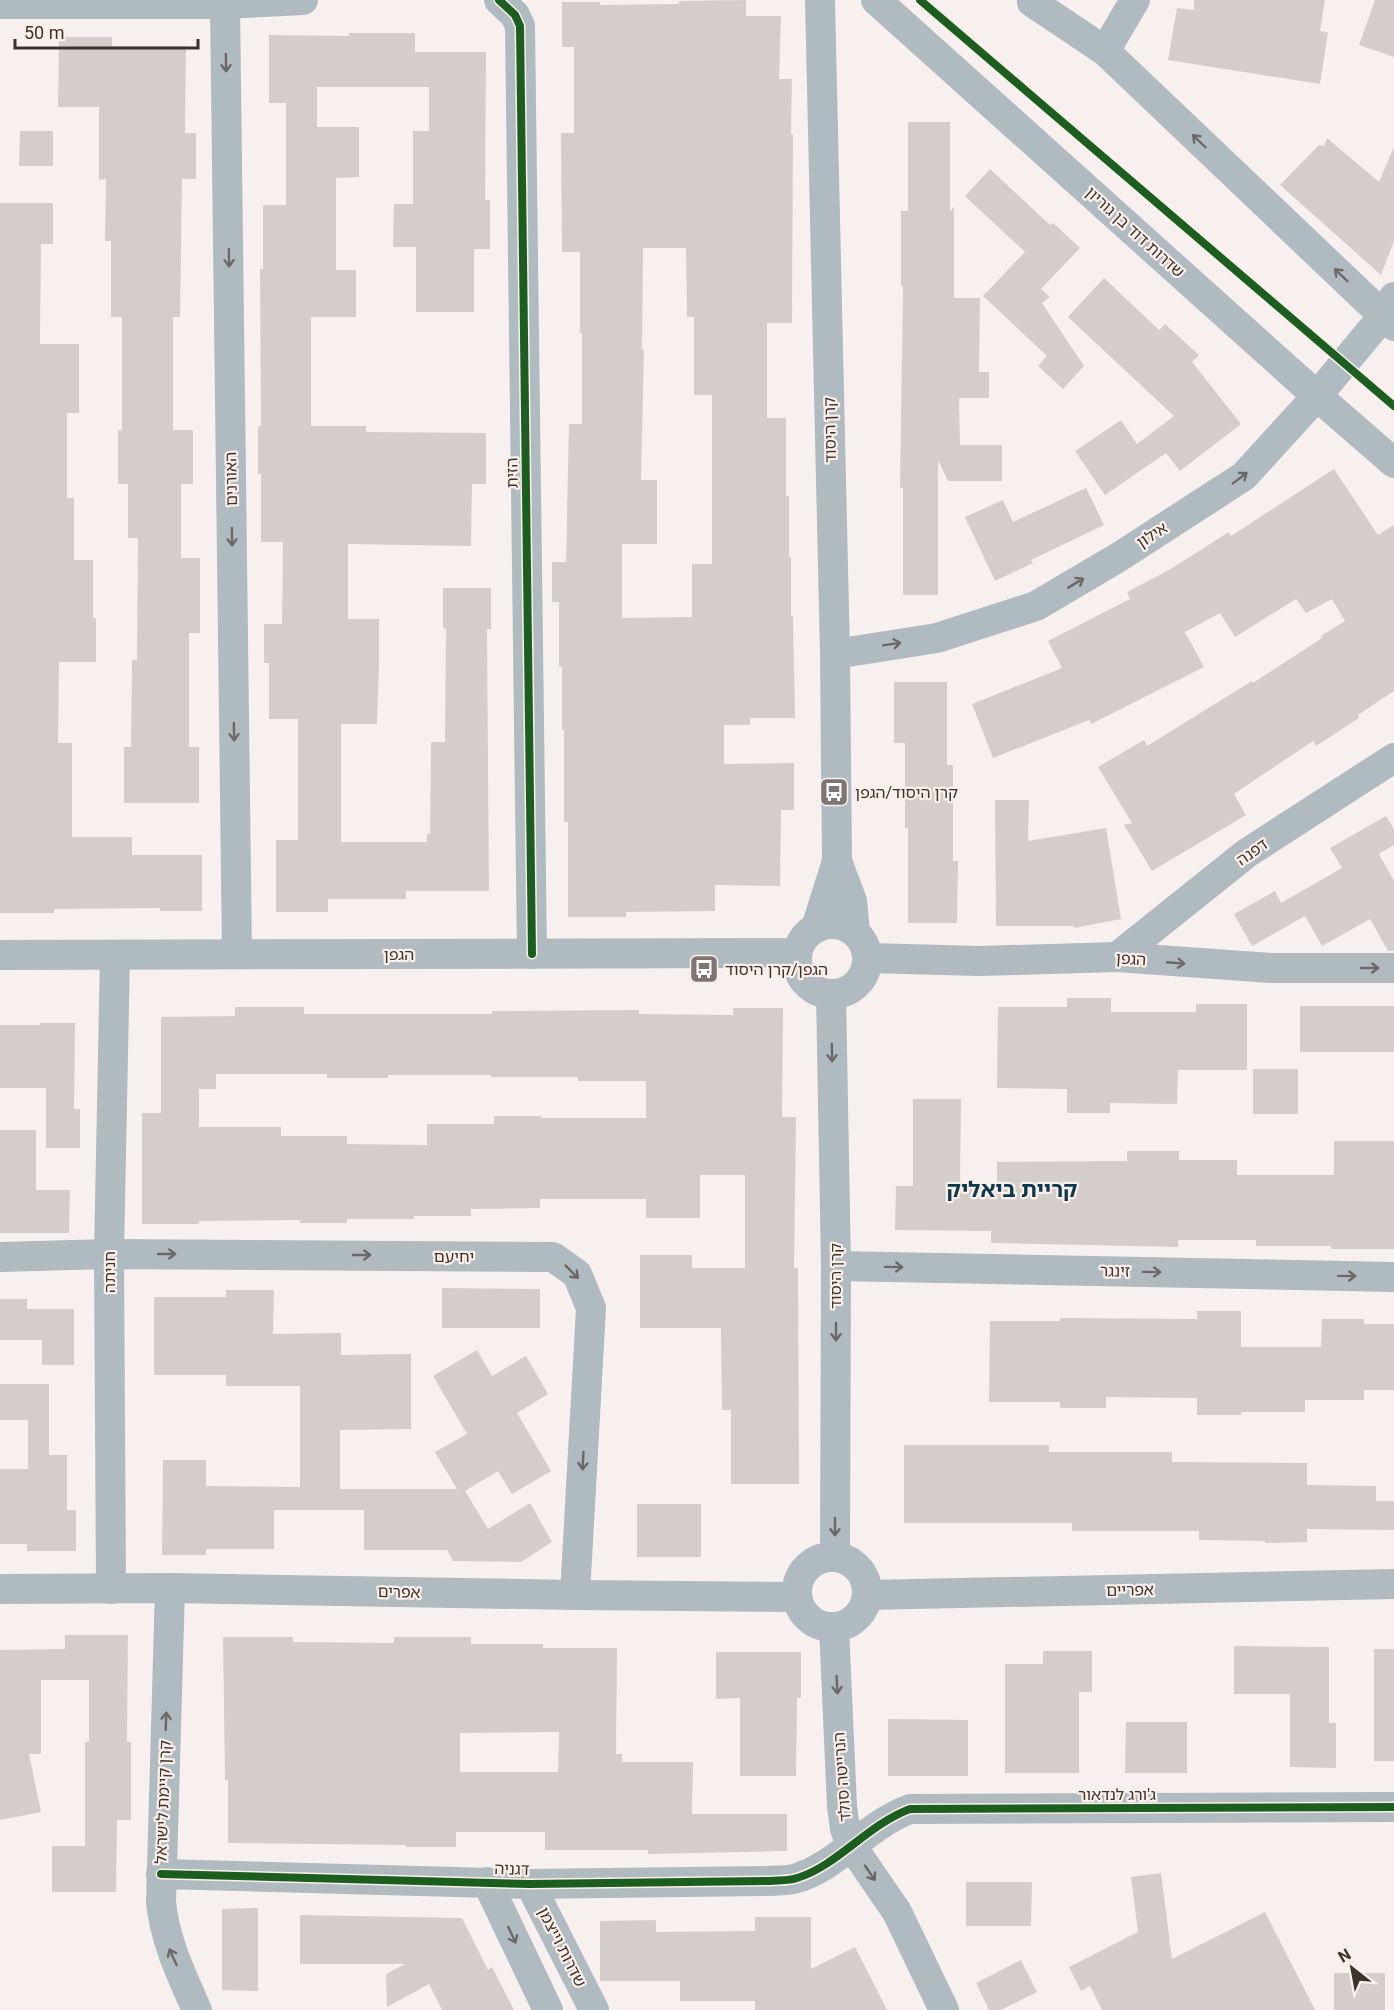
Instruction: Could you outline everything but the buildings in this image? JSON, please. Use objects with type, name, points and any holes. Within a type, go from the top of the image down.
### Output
[{"type":"street","points":[[0,4],[225,4],[303,0]]},
{"type":"street","name":"הזית","points":[[499,0],[515,15],[520,26],[532,954]]},
{"type":"street","name":"קרן היסוד","points":[[816,928],[837,861],[835,654],[820,0]]},
{"type":"street","name":"שדרות דוד בן גוריון","points":[[876,0],[1394,463]]},
{"type":"street","points":[[1105,51],[1135,0]]},
{"type":"street","points":[[1032,2],[1105,51],[1390,313]]},
{"type":"street","name":"האורנים","points":[[225,4],[237,954]]},
{"type":"street","name":"אילון","points":[[835,654],[937,638],[1036,606],[1119,557],[1244,477],[1390,313]]},
{"type":"street","name":"דפנה","points":[[1118,957],[1247,854],[1394,758]]},
{"type":"street","name":"קרן היסוד","points":[[837,861],[852,901],[862,945]]},
{"type":"street","points":[[826,924],[847,927],[862,945],[866,970],[861,980],[852,988],[842,993],[819,992],[801,977],[797,965],[797,954],[801,943],[816,928],[826,924]]},
{"type":"street","name":"הגפן","points":[[862,945],[979,961],[1118,957],[1270,968],[1394,968]]},
{"type":"street","name":"הגפן","points":[[0,955],[797,954]]},
{"type":"street","name":"חניתה","points":[[111,1589],[109,1254],[115,955]]},
{"type":"street","name":"קרן היסוד","points":[[831,994],[836,1266],[836,1557]]},
{"type":"street","name":"יחיעם","points":[[0,1257],[109,1254],[553,1257],[577,1274],[591,1308],[575,1595]]},
{"type":"street","name":"זינגר","points":[[836,1266],[1394,1277]]},
{"type":"street","points":[[836,1557],[846,1560],[862,1574],[867,1595],[856,1617],[846,1624],[834,1627],[824,1626],[806,1616],[797,1597],[797,1586],[801,1576],[815,1561],[836,1557]]},
{"type":"street","name":"אפריים","points":[[867,1595],[1394,1584]]},
{"type":"street","name":"אפרים","points":[[0,1589],[170,1588],[797,1597]]},
{"type":"street","name":"קרן קיימת לישראל","points":[[170,1588],[161,1874],[163,1922],[169,1947],[197,2010]]},
{"type":"street","name":"הנרייטה סולד","points":[[834,1627],[845,1829],[851,1845],[897,1912],[944,2010]]},
{"type":"street","name":"ג'ורג לנדאור","points":[[851,1845],[878,1824],[910,1809],[1394,1807]]},
{"type":"street","name":"דגניה","points":[[161,1874],[530,1884],[769,1881],[796,1878],[818,1870],[851,1845]]},
{"type":"street","points":[[488,1882],[548,2010]]},
{"type":"street","name":"שדרות וייצמן","points":[[530,1884],[594,2010]]},
{"type":"cycle path","points":[[499,0],[515,15],[520,26],[532,954]]},
{"type":"cycle path","points":[[920,0],[1394,406]]},
{"type":"cycle path","points":[[161,1874],[530,1884],[769,1881],[794,1879],[812,1872],[880,1825],[910,1809],[1394,1807]]},
{"type":"place","name":"קרן היסוד/הגפן","points":[[834,792]]},
{"type":"place","name":"הגפן/קרן היסוד","points":[[704,969]]},
{"type":"district","name":"קריית ביאליק","points":[[1012,1189]]}]
